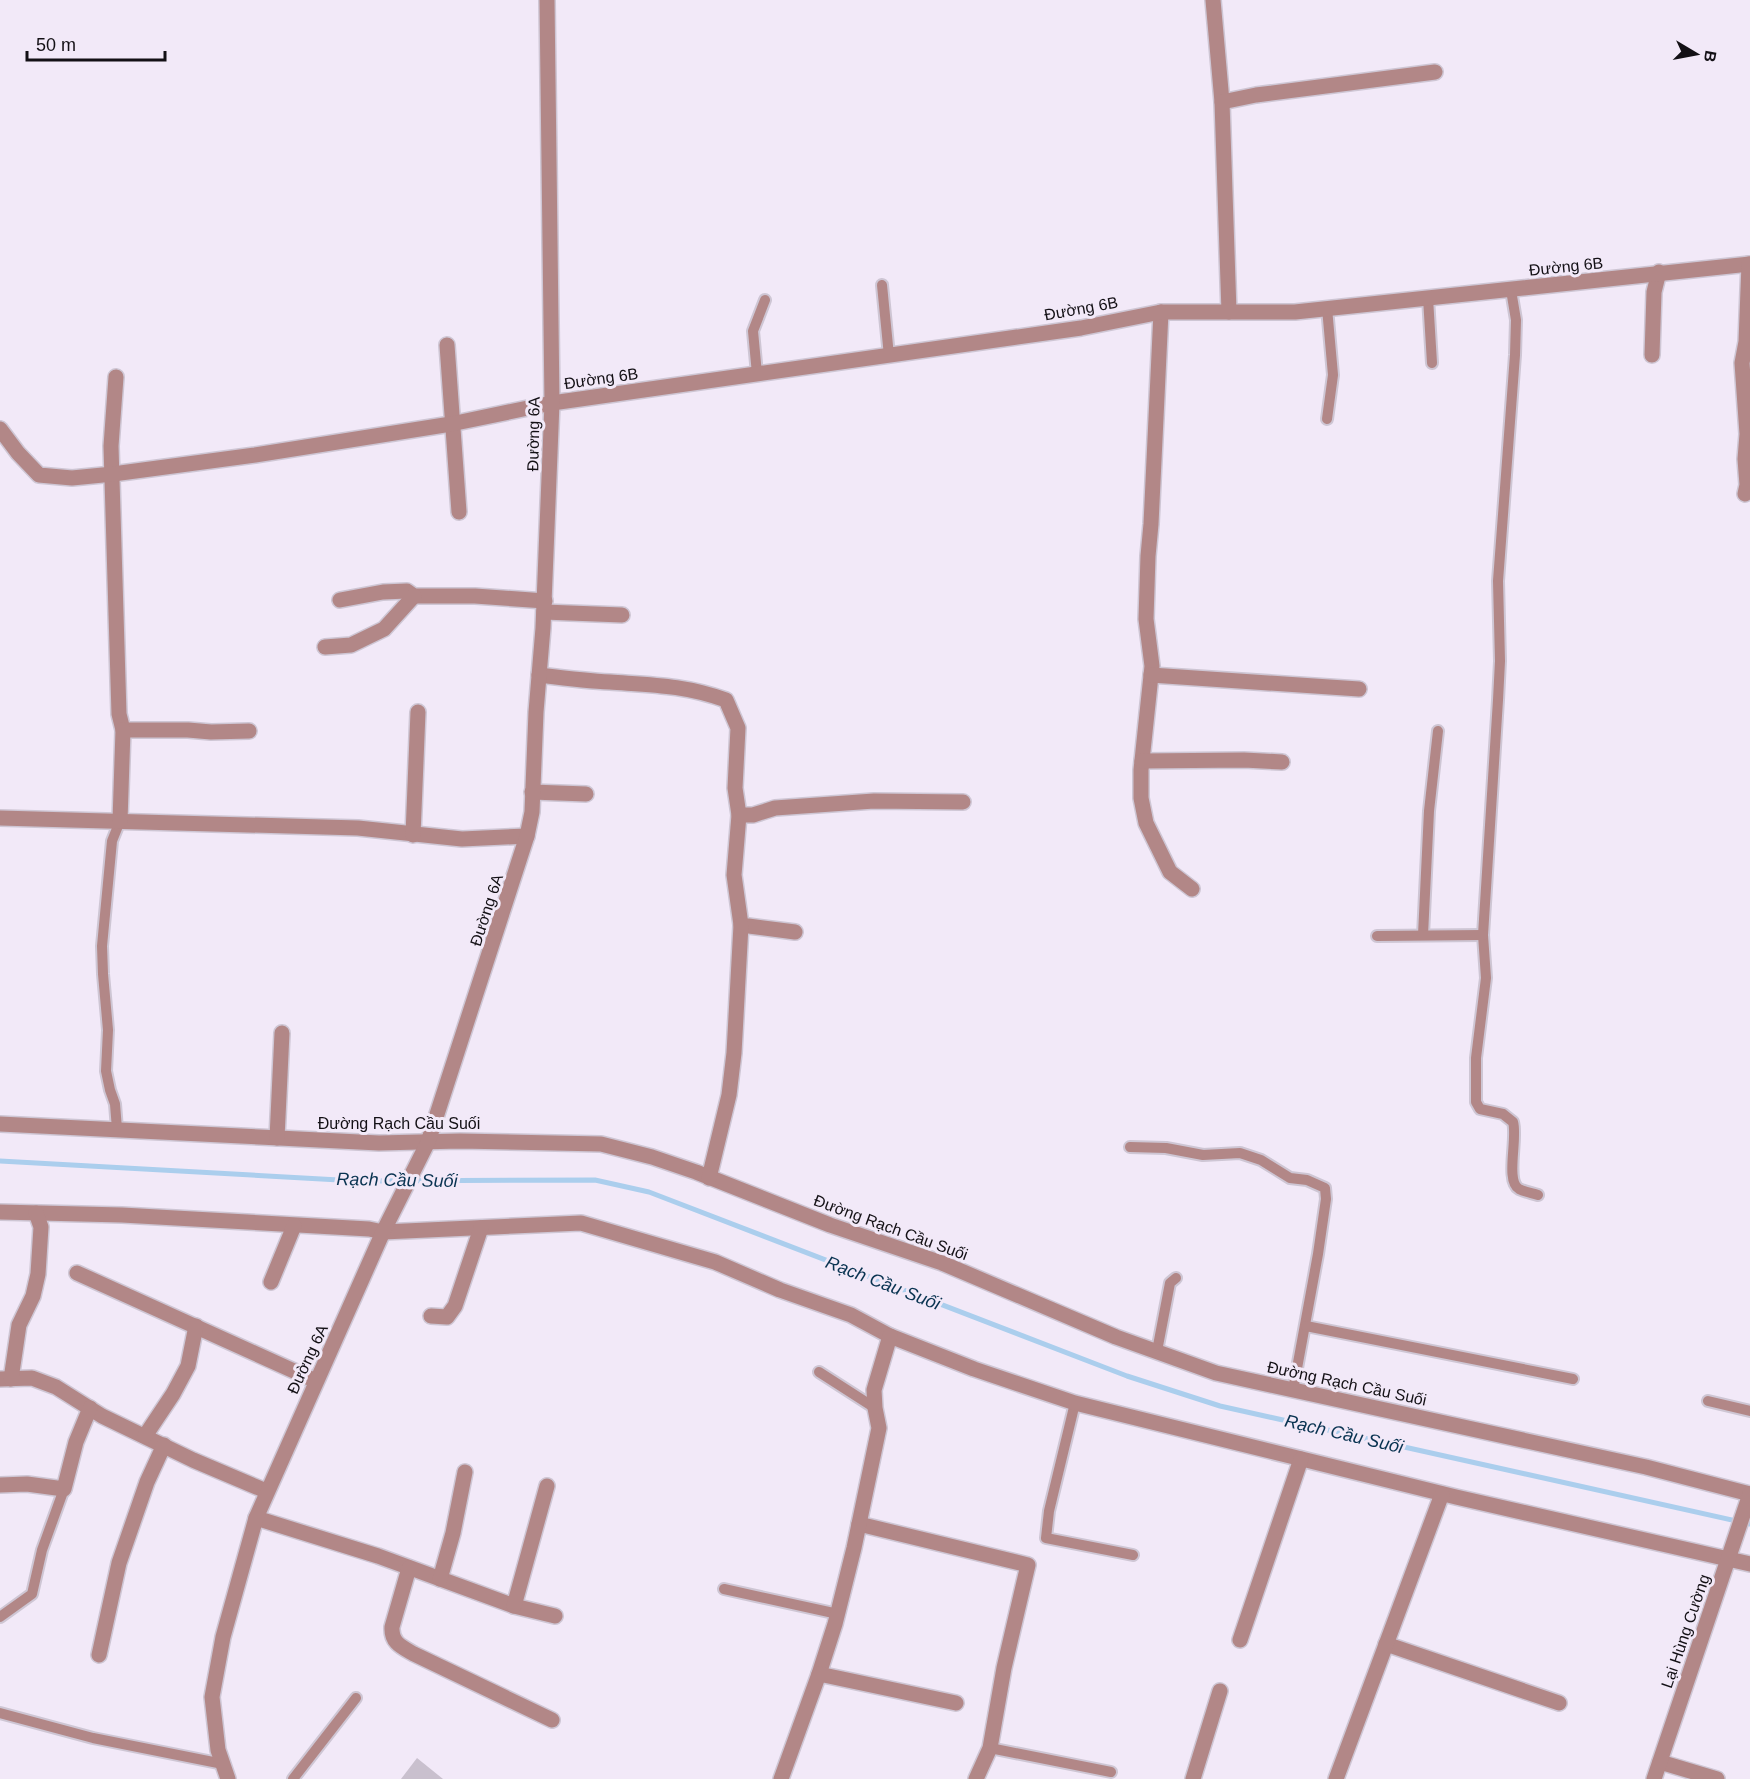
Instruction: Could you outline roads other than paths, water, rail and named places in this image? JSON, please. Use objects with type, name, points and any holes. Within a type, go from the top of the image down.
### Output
[{"type":"street","name":"Đường 6A","points":[[228,1779],[218,1750],[213,1697],[223,1637],[256,1518],[266,1491],[425,1146],[527,837],[544,607],[552,403],[547,0]]},
{"type":"street","points":[[1213,0],[1222,102],[1228,312]]},
{"type":"street","points":[[1222,102],[1256,95],[1435,72]]},
{"type":"street","points":[[1652,355],[1655,273],[1749,264],[1746,342],[1742,363],[1747,434],[1745,494]]},
{"type":"street","name":"Đường 6B","points":[[0,429],[39,475],[72,478],[255,455],[452,424],[552,403],[1081,328],[1161,312],[1295,312],[1655,273]]},
{"type":"street","points":[[1161,312],[1146,619],[1151,675],[1142,761],[1141,798],[1146,823],[1170,872],[1192,889]]},
{"type":"street","points":[[447,345],[459,512]]},
{"type":"street","points":[[116,377],[111,447],[119,714],[123,730],[120,821]]},
{"type":"street","points":[[340,600],[383,592],[407,591],[414,596],[475,596],[544,607],[622,615]]},
{"type":"street","points":[[325,647],[351,645],[384,629],[414,596]]},
{"type":"street","points":[[539,675],[664,685],[705,692],[726,700],[738,728],[735,788],[739,815],[734,875],[741,925],[734,1053],[730,1085],[709,1178]]},
{"type":"street","points":[[1151,675],[1359,689]]},
{"type":"street","points":[[413,835],[418,712]]},
{"type":"street","points":[[123,730],[249,731]]},
{"type":"street","points":[[1142,761],[1282,762]]},
{"type":"street","points":[[532,792],[586,794]]},
{"type":"street","points":[[739,815],[753,815],[775,808],[874,801],[963,802]]},
{"type":"street","points":[[0,818],[358,828],[462,839],[527,837]]},
{"type":"street","points":[[741,925],[795,932]]},
{"type":"street","points":[[277,1138],[282,1033]]},
{"type":"street","name":"Đường Rạch Cầu Suối","points":[[0,1124],[425,1146],[460,1141],[601,1144],[652,1157],[830,1225],[942,1263],[1116,1336],[1216,1373],[1646,1467],[1750,1496]]},
{"type":"street","points":[[0,1212],[122,1215],[369,1229],[481,1228],[539,1223],[581,1223],[715,1262],[780,1290],[852,1315],[890,1336],[974,1369],[1075,1403],[1442,1494],[1730,1555],[1750,1564]]},
{"type":"street","points":[[36,1213],[41,1227],[38,1274],[33,1296],[19,1325],[5,1379],[32,1378],[56,1387],[90,1408],[145,1436],[266,1491]]},
{"type":"street","points":[[271,1282],[294,1226]]},
{"type":"street","points":[[431,1316],[447,1317],[454,1306],[481,1228]]},
{"type":"street","points":[[77,1273],[316,1381]]},
{"type":"street","points":[[145,1436],[173,1394],[188,1366],[196,1326]]},
{"type":"street","points":[[781,1779],[838,1614],[879,1428],[874,1390],[890,1336]]},
{"type":"street","points":[[0,1485],[64,1489],[76,1442],[90,1408]]},
{"type":"street","points":[[99,1655],[119,1563],[147,1482],[164,1445]]},
{"type":"street","points":[[1240,1641],[1301,1460]]},
{"type":"street","points":[[440,1579],[453,1533],[465,1472]]},
{"type":"street","points":[[514,1606],[547,1486]]},
{"type":"street","points":[[1336,1779],[1442,1494]]},
{"type":"street","name":"Lại Hùng Cường","points":[[1654,1779],[1750,1496]]},
{"type":"street","points":[[256,1518],[378,1556],[514,1606],[555,1616]]},
{"type":"street","points":[[859,1524],[1028,1565],[1004,1668],[990,1748],[976,1779]]},
{"type":"street","points":[[409,1568],[392,1628],[394,1641],[414,1654],[552,1720]]},
{"type":"street","points":[[1386,1644],[1559,1704]]},
{"type":"street","points":[[819,1674],[956,1703]]},
{"type":"street","points":[[1193,1779],[1220,1691]]},
{"type":"street","points":[[1659,1762],[1717,1779]]},
{"type":"lane","points":[[882,285],[889,356]]},
{"type":"lane","points":[[1510,290],[1515,320],[1515,355],[1498,581],[1499,690],[1483,935],[1486,978],[1476,1058],[1476,1102],[1480,1109],[1503,1114],[1513,1122],[1515,1129],[1512,1167],[1514,1183],[1518,1188],[1538,1195]]},
{"type":"lane","points":[[1428,298],[1432,363]]},
{"type":"lane","points":[[757,374],[753,332],[765,300]]},
{"type":"lane","points":[[1327,308],[1333,375],[1327,419]]},
{"type":"lane","points":[[1423,935],[1429,812],[1438,731]]},
{"type":"lane","points":[[117,1129],[115,1104],[106,1071],[108,1030],[102,946],[112,841],[120,821]]},
{"type":"lane","points":[[1377,936],[1483,935]]},
{"type":"lane","points":[[1130,1147],[1166,1148],[1203,1155],[1240,1153],[1261,1160],[1290,1178],[1307,1180],[1325,1188],[1326,1199],[1318,1254],[1293,1390]]},
{"type":"lane","points":[[1157,1351],[1170,1283],[1176,1278]]},
{"type":"lane","points":[[1306,1326],[1573,1378]]},
{"type":"lane","points":[[819,1372],[875,1408]]},
{"type":"lane","points":[[1708,1401],[1750,1412]]},
{"type":"lane","points":[[1075,1403],[1049,1511],[1046,1538],[1133,1555]]},
{"type":"lane","points":[[0,1617],[32,1594],[42,1550],[64,1489]]},
{"type":"lane","points":[[724,1589],[838,1614]]},
{"type":"lane","points":[[293,1779],[356,1698]]},
{"type":"lane","points":[[0,1713],[93,1738],[223,1764]]},
{"type":"lane","points":[[990,1748],[1112,1772]]},
{"type":"waterway","name":"Rạch Cầu Suối","points":[[0,1161],[357,1181],[595,1180],[649,1192],[1127,1376],[1220,1406],[1750,1524]]}]
